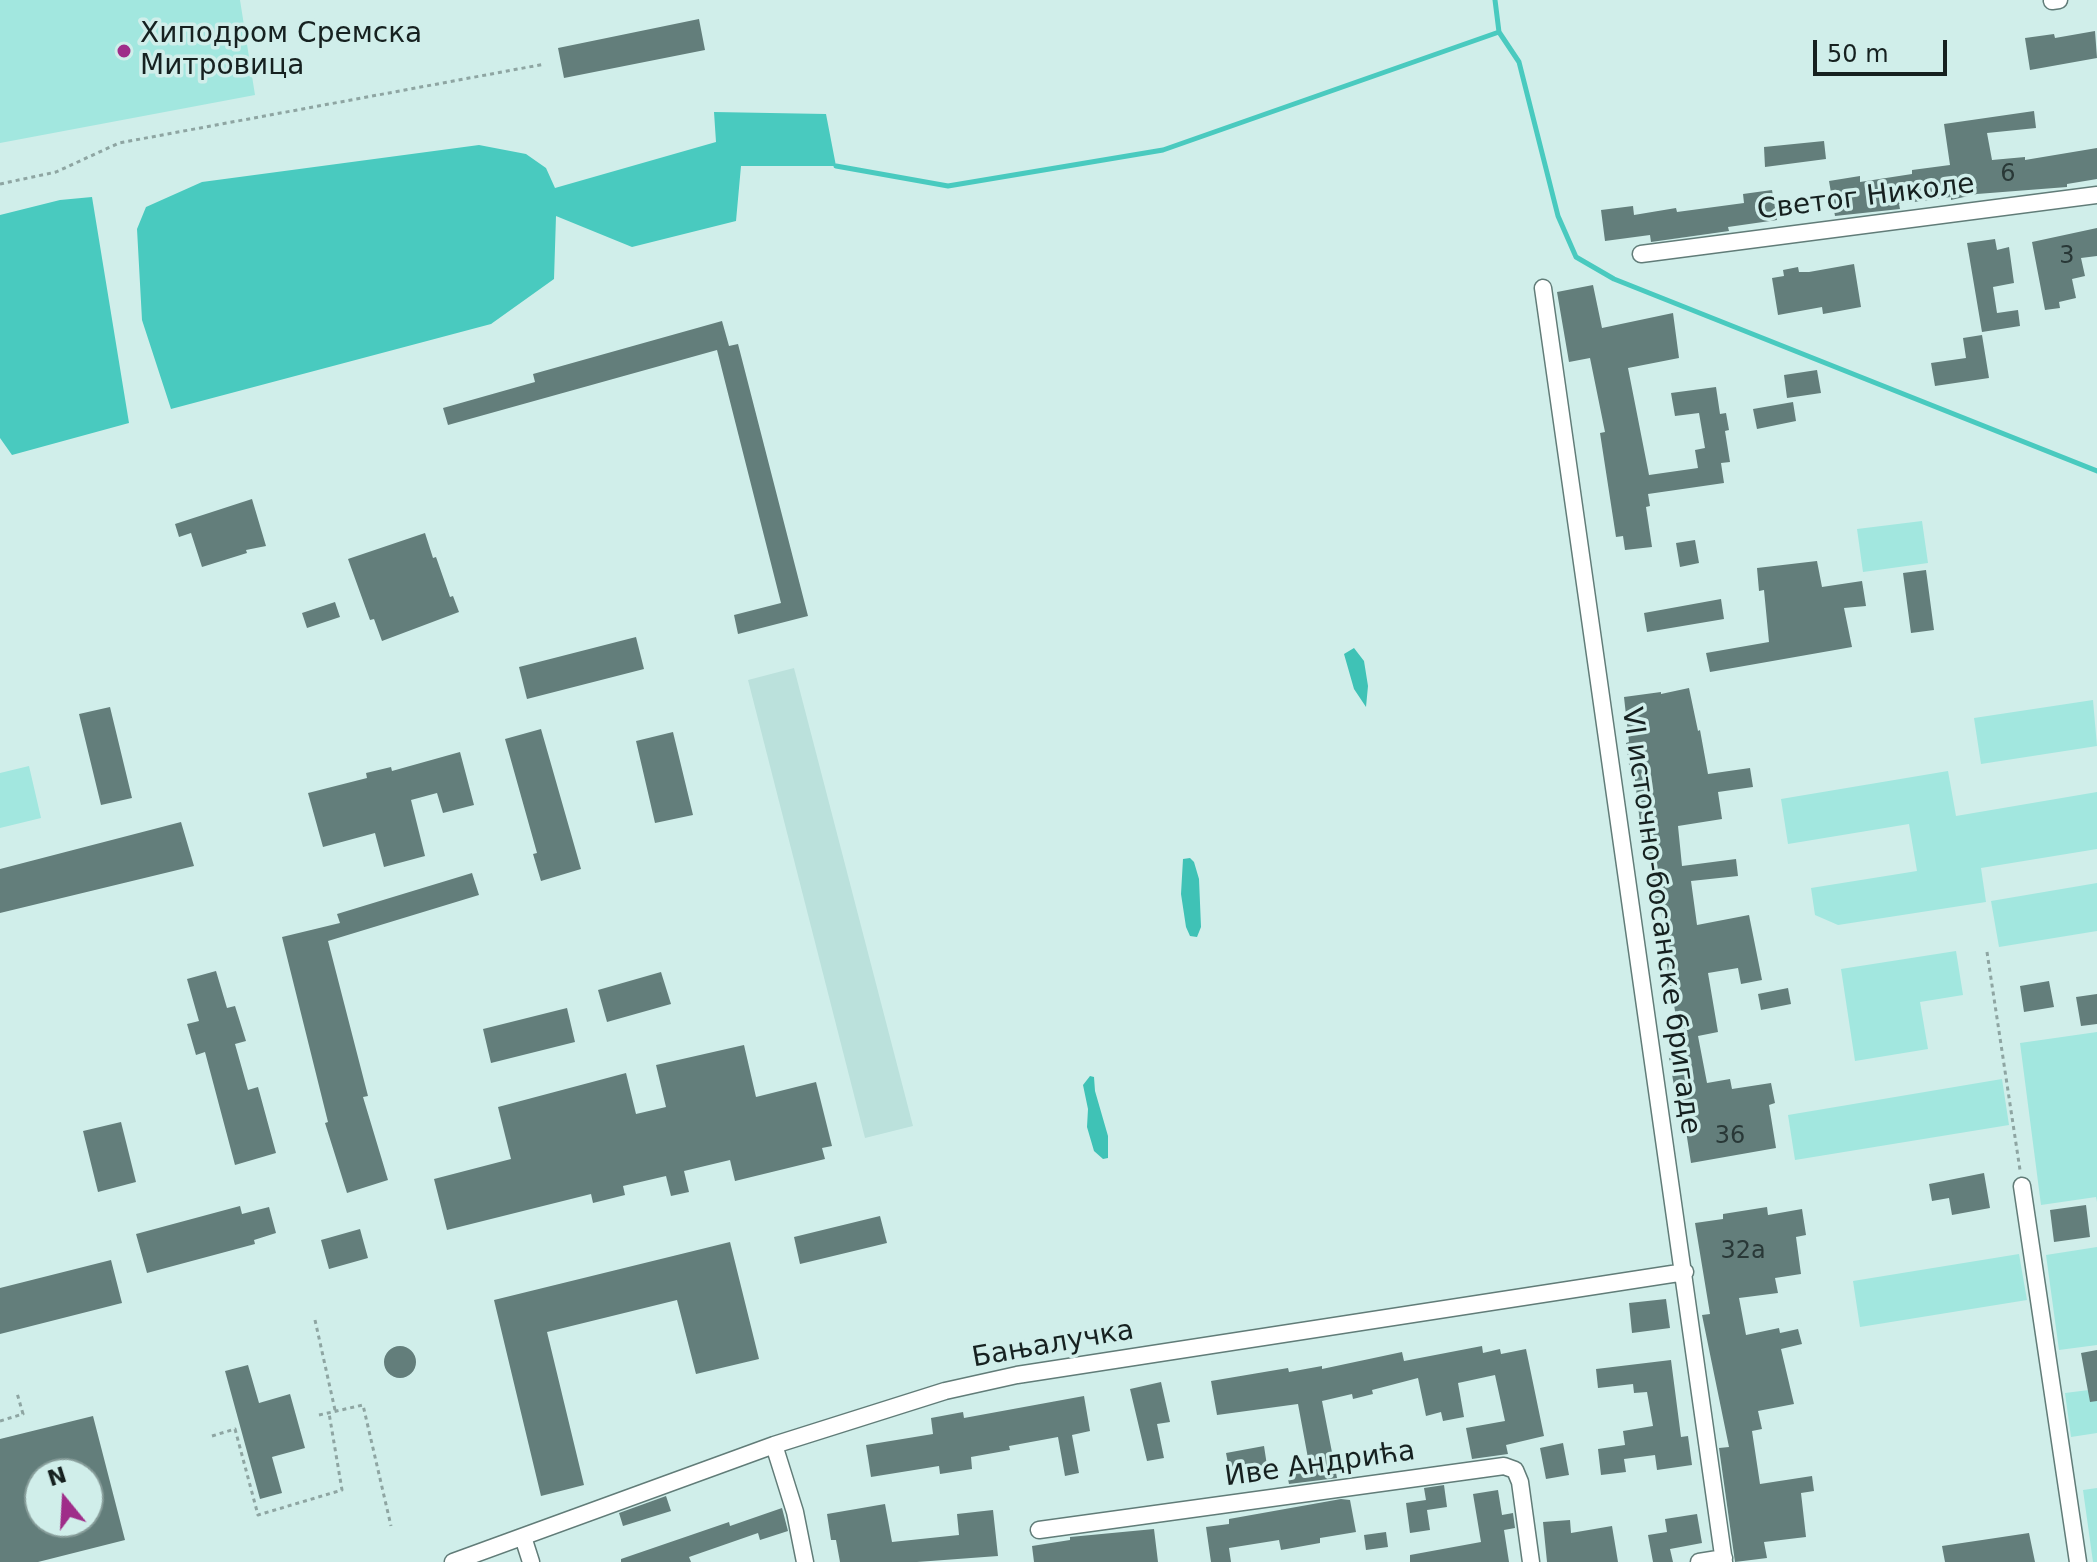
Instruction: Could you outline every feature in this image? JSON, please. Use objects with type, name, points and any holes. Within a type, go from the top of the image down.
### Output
[{"type":"street","points":[[2052,1],[2059,0]]},
{"type":"street","name":"Светог Николе","points":[[1641,254],[2097,195]]},
{"type":"street","name":"VI источно-босанске бригаде","points":[[1543,288],[1724,1560]]},
{"type":"street","points":[[2022,1186],[2078,1562]]},
{"type":"street","name":"Бањалучка","points":[[453,1562],[774,1445],[945,1391],[1017,1375],[1685,1272]]},
{"type":"street","points":[[774,1445],[795,1512],[805,1562]]},
{"type":"street","name":"Иве Андрића","points":[[1039,1530],[1504,1466],[1515,1470],[1520,1482],[1531,1562]]},
{"type":"street","points":[[523,1537],[531,1562]]},
{"type":"street","points":[[1699,1562],[1724,1560]]},
{"type":"path","points":[[0,184],[56,172],[119,143],[545,64]]},
{"type":"path","points":[[1987,952],[2022,1186]]},
{"type":"path","points":[[315,1320],[336,1411]]},
{"type":"path","points":[[0,1421],[23,1414],[17,1393]]},
{"type":"path","points":[[319,1415],[363,1405],[391,1526]]},
{"type":"path","points":[[212,1436],[235,1429],[258,1515],[342,1490],[329,1413]]},
{"type":"shaded area","name":"Хиподром Сремска Митровица","points":[[0,0],[240,0],[255,95],[0,143]]},
{"type":"shaded area","points":[[714,112],[826,114],[836,166],[741,166],[736,221],[632,247],[556,216],[554,279],[491,324],[171,409],[142,320],[137,229],[146,207],[202,182],[479,145],[526,154],[546,168],[555,188],[716,142]]},
{"type":"shaded area","points":[[92,197],[129,423],[12,455],[0,438],[0,215],[60,200]]},
{"type":"shaded area","points":[[1922,521],[1928,563],[1863,572],[1857,529]]},
{"type":"shaded area","points":[[1354,648],[1364,661],[1368,686],[1366,707],[1354,689],[1344,654]]},
{"type":"shaded area","points":[[794,668],[913,1126],[865,1138],[748,680]]},
{"type":"shaded area","points":[[2093,700],[2097,746],[1981,764],[1974,718]]},
{"type":"shaded area","points":[[29,766],[41,818],[0,828],[0,773]]},
{"type":"shaded area","points":[[1948,771],[1956,816],[2097,792],[2097,849],[1981,868],[1986,902],[1838,925],[1815,915],[1811,888],[1917,871],[1909,824],[1788,844],[1781,799]]},
{"type":"shaded area","points":[[1190,858],[1199,879],[1201,927],[1197,937],[1190,936],[1186,927],[1181,894],[1183,859]]},
{"type":"shaded area","points":[[2097,883],[2097,931],[1999,947],[1991,901]]},
{"type":"shaded area","points":[[1956,951],[1963,995],[1920,1002],[1928,1049],[1855,1061],[1841,969]]},
{"type":"shaded area","points":[[2097,1032],[2097,1202],[2096,1197],[2041,1205],[2020,1043]]},
{"type":"shaded area","points":[[1090,1076],[1094,1077],[1108,1136],[1108,1158],[1103,1159],[1094,1151],[1087,1127],[1088,1109],[1083,1085]]},
{"type":"shaded area","points":[[2002,1079],[2009,1125],[1795,1160],[1788,1115]]},
{"type":"shaded area","points":[[2097,1247],[2097,1345],[2059,1350],[2046,1255]]},
{"type":"shaded area","points":[[2019,1254],[2027,1300],[1860,1327],[1853,1281]]},
{"type":"shaded area","points":[[2097,1389],[2097,1433],[2071,1437],[2065,1393]]},
{"type":"shaded area","points":[[2097,1488],[2097,1562],[2093,1562],[2083,1490]]},
{"type":"building","points":[[699,19],[705,50],[564,78],[558,48]]},
{"type":"building","points":[[2095,31],[2097,58],[2030,70],[2025,38],[2054,34],[2055,38]]},
{"type":"building","points":[[2034,111],[2036,128],[1987,133],[1992,160],[2025,157],[2025,160],[2097,148],[2097,179],[2067,184],[2067,187],[1977,194],[1951,200],[1951,197],[1899,204],[1900,209],[1835,216],[1829,181],[1860,176],[1860,182],[1950,165],[1944,124]]},
{"type":"building","points":[[1824,141],[1826,159],[1765,167],[1764,147]]},
{"type":"building","points":[[1772,190],[1777,220],[1728,227],[1729,231],[1651,242],[1650,235],[1605,241],[1601,210],[1633,206],[1634,215],[1676,208],[1677,212],[1744,203],[1743,194]]},
{"type":"building","points":[[2097,228],[2097,256],[2081,258],[2085,276],[2072,279],[2076,298],[2059,302],[2060,308],[2045,310],[2032,242]]},
{"type":"building","points":[[1995,239],[1997,250],[2009,247],[2014,283],[1993,287],[1997,313],[2018,310],[2020,326],[1982,332],[1967,243]]},
{"type":"building","points":[[1854,264],[1861,307],[1823,314],[1822,307],[1778,315],[1772,278],[1784,276],[1783,270],[1798,267],[1799,272],[1809,272]]},
{"type":"building","points":[[1593,285],[1602,328],[1673,313],[1679,358],[1628,368],[1649,475],[1698,468],[1695,450],[1705,448],[1699,413],[1675,416],[1671,393],[1716,387],[1720,414],[1726,413],[1729,430],[1725,431],[1730,462],[1721,463],[1724,483],[1648,494],[1650,506],[1646,507],[1652,547],[1625,550],[1623,536],[1616,537],[1600,433],[1605,432],[1590,358],[1569,362],[1557,292]]},
{"type":"building","points":[[722,321],[729,346],[738,344],[808,616],[738,634],[734,615],[781,603],[717,350],[448,425],[443,408],[535,382],[533,374]]},
{"type":"building","points":[[1982,335],[1989,378],[1935,386],[1931,363],[1966,358],[1963,338]]},
{"type":"building","points":[[1817,370],[1821,393],[1787,398],[1784,375]]},
{"type":"building","points":[[1793,402],[1796,421],[1757,429],[1753,409]]},
{"type":"building","points":[[252,499],[266,546],[246,550],[247,553],[202,567],[191,533],[179,537],[175,524]]},
{"type":"building","points":[[425,533],[433,558],[436,557],[450,597],[453,596],[459,612],[382,641],[374,619],[370,620],[348,559]]},
{"type":"building","points":[[1695,540],[1699,563],[1680,567],[1676,543]]},
{"type":"building","points":[[1817,561],[1822,587],[1862,581],[1866,606],[1844,608],[1852,647],[1710,672],[1706,653],[1769,642],[1764,590],[1759,591],[1757,568]]},
{"type":"building","points":[[1926,570],[1934,630],[1911,633],[1903,573]]},
{"type":"building","points":[[1721,599],[1724,619],[1647,632],[1644,613]]},
{"type":"building","points":[[335,602],[340,617],[307,628],[302,613]]},
{"type":"building","points":[[636,637],[644,669],[527,699],[519,667]]},
{"type":"building","points":[[1689,688],[1708,774],[1750,768],[1753,787],[1718,792],[1722,819],[1678,826],[1682,866],[1736,859],[1738,876],[1691,881],[1697,925],[1749,915],[1762,980],[1741,984],[1738,968],[1708,973],[1718,1032],[1698,1036],[1707,1083],[1730,1079],[1732,1089],[1771,1083],[1775,1103],[1769,1105],[1776,1148],[1691,1163],[1668,1052],[1681,1049],[1670,992],[1661,910],[1656,910],[1649,855],[1644,856],[1634,772],[1630,772],[1624,697]]},
{"type":"building","points":[[110,707],[132,798],[101,805],[79,714]]},
{"type":"building","points":[[541,729],[581,869],[541,881],[533,854],[537,853],[505,739]]},
{"type":"building","points":[[673,732],[693,815],[655,823],[636,741]]},
{"type":"building","points":[[460,752],[474,805],[443,813],[437,793],[411,800],[425,856],[384,867],[375,833],[323,847],[308,793],[367,778],[366,773],[391,767],[392,771]]},
{"type":"building","points":[[181,822],[194,866],[0,913],[0,869]]},
{"type":"building","points":[[472,873],[479,895],[328,941],[368,1096],[363,1097],[388,1180],[347,1193],[325,1123],[328,1122],[282,937],[340,923],[337,914]]},
{"type":"building","points":[[216,971],[227,1008],[235,1006],[246,1041],[235,1044],[248,1090],[258,1087],[276,1153],[235,1165],[205,1052],[196,1055],[187,1024],[199,1021],[187,979]]},
{"type":"building","points":[[661,972],[671,1004],[607,1022],[598,990]]},
{"type":"building","points":[[2049,981],[2054,1007],[2024,1012],[2020,986]]},
{"type":"building","points":[[1788,988],[1791,1004],[1761,1010],[1758,994]]},
{"type":"building","points":[[2097,994],[2097,1024],[2081,1026],[2076,997]]},
{"type":"building","points":[[567,1008],[575,1042],[491,1063],[483,1029]]},
{"type":"building","points":[[744,1045],[756,1097],[816,1082],[832,1146],[822,1148],[825,1159],[735,1181],[730,1160],[684,1171],[689,1192],[671,1196],[666,1176],[623,1186],[625,1195],[593,1203],[591,1194],[447,1230],[434,1179],[511,1159],[498,1107],[626,1073],[636,1114],[666,1107],[656,1065]]},
{"type":"building","points":[[121,1122],[136,1182],[98,1192],[83,1131]]},
{"type":"building","points":[[1984,1173],[1990,1208],[1952,1215],[1949,1198],[1932,1201],[1929,1184]]},
{"type":"building","points":[[2086,1205],[2090,1237],[2054,1242],[2050,1210]]},
{"type":"building","points":[[240,1206],[242,1214],[269,1207],[276,1233],[254,1240],[255,1244],[147,1273],[136,1234]]},
{"type":"building","points":[[1767,1207],[1768,1215],[1802,1209],[1806,1235],[1796,1237],[1801,1274],[1775,1278],[1778,1293],[1739,1298],[1746,1335],[1779,1328],[1780,1333],[1798,1329],[1802,1344],[1781,1349],[1794,1404],[1758,1411],[1762,1429],[1752,1431],[1760,1484],[1812,1476],[1814,1491],[1801,1493],[1806,1537],[1764,1542],[1767,1558],[1735,1562],[1719,1448],[1729,1447],[1702,1315],[1710,1314],[1695,1223],[1723,1219],[1723,1214]]},
{"type":"building","points":[[880,1216],[887,1243],[800,1264],[794,1237]]},
{"type":"building","points":[[360,1229],[368,1258],[329,1269],[321,1240]]},
{"type":"building","points":[[730,1242],[759,1359],[696,1374],[677,1300],[547,1332],[584,1485],[541,1496],[494,1300]]},
{"type":"building","points":[[111,1260],[122,1303],[0,1334],[0,1288]]},
{"type":"building","points":[[1666,1299],[1670,1328],[1632,1333],[1629,1303]]},
{"type":"building","points":[[400,1346],[411,1351],[416,1362],[411,1373],[400,1378],[389,1373],[384,1362],[389,1351]]},
{"type":"building","points":[[1482,1346],[1483,1353],[1500,1349],[1501,1354],[1526,1349],[1544,1436],[1506,1445],[1508,1454],[1472,1459],[1466,1428],[1505,1421],[1495,1375],[1458,1383],[1464,1417],[1443,1421],[1441,1412],[1426,1416],[1418,1378],[1372,1390],[1373,1394],[1353,1399],[1352,1394],[1322,1401],[1337,1478],[1289,1484],[1287,1474],[1310,1469],[1298,1404],[1217,1415],[1211,1381],[1288,1368],[1289,1372],[1322,1366],[1322,1369],[1402,1352],[1404,1361]]},
{"type":"building","points":[[2097,1350],[2097,1401],[2090,1402],[2081,1353]]},
{"type":"building","points":[[1671,1360],[1681,1437],[1688,1436],[1692,1465],[1657,1470],[1655,1455],[1624,1459],[1626,1472],[1601,1475],[1598,1449],[1625,1445],[1623,1431],[1653,1426],[1647,1392],[1634,1393],[1633,1384],[1598,1388],[1596,1369]]},
{"type":"building","points":[[248,1365],[259,1403],[290,1394],[305,1448],[272,1457],[282,1493],[260,1499],[225,1371]]},
{"type":"building","points":[[1161,1382],[1170,1422],[1157,1424],[1164,1458],[1147,1461],[1130,1389]]},
{"type":"building","points":[[1084,1396],[1090,1431],[1072,1435],[1079,1473],[1065,1476],[1058,1437],[971,1457],[972,1469],[940,1474],[939,1466],[871,1477],[866,1445],[933,1434],[931,1418],[963,1412],[964,1418]]},
{"type":"building","points":[[93,1416],[104,1458],[24,1458],[24,1538],[104,1538],[104,1459],[125,1540],[38,1562],[0,1562],[0,1439]]},
{"type":"building","points":[[1563,1443],[1569,1475],[1546,1479],[1540,1448]]},
{"type":"building","points":[[1264,1446],[1268,1472],[1231,1479],[1226,1453]]},
{"type":"building","points":[[1444,1485],[1447,1507],[1427,1510],[1430,1530],[1410,1533],[1406,1503],[1426,1500],[1424,1488]]},
{"type":"building","points":[[1498,1490],[1502,1515],[1513,1513],[1515,1528],[1504,1530],[1509,1562],[1410,1562],[1410,1555],[1481,1542],[1473,1494]]},
{"type":"building","points":[[666,1496],[671,1511],[623,1526],[619,1513]]},
{"type":"building","points":[[1350,1500],[1356,1532],[1320,1538],[1320,1543],[1281,1550],[1279,1540],[1229,1548],[1231,1562],[1211,1562],[1206,1527],[1229,1524],[1229,1519]]},
{"type":"building","points":[[885,1504],[892,1542],[959,1535],[957,1514],[993,1510],[998,1556],[917,1562],[840,1562],[836,1540],[831,1540],[827,1514]]},
{"type":"building","points":[[782,1508],[788,1531],[760,1540],[758,1533],[689,1557],[691,1562],[621,1562],[621,1559],[729,1522],[730,1526]]},
{"type":"building","points":[[1697,1514],[1702,1543],[1670,1549],[1673,1562],[1653,1562],[1648,1535],[1667,1532],[1665,1519]]},
{"type":"building","points":[[1570,1520],[1571,1533],[1612,1526],[1618,1562],[1547,1562],[1543,1522]]},
{"type":"building","points":[[1154,1529],[1158,1562],[1034,1562],[1032,1546],[1070,1540],[1070,1537]]},
{"type":"building","points":[[1386,1532],[1388,1547],[1366,1550],[1364,1535]]},
{"type":"building","points":[[2029,1533],[2035,1562],[1945,1562],[1942,1546]]},
{"type":"waterway","points":[[1495,0],[1499,32]]},
{"type":"waterway","points":[[836,166],[948,186],[1163,150],[1499,32],[1519,62],[1558,216],[1576,257],[1614,279],[2097,471]]},
{"type":"place","name":"Хиподром Сремска Митровица","points":[[124,51]]}]
